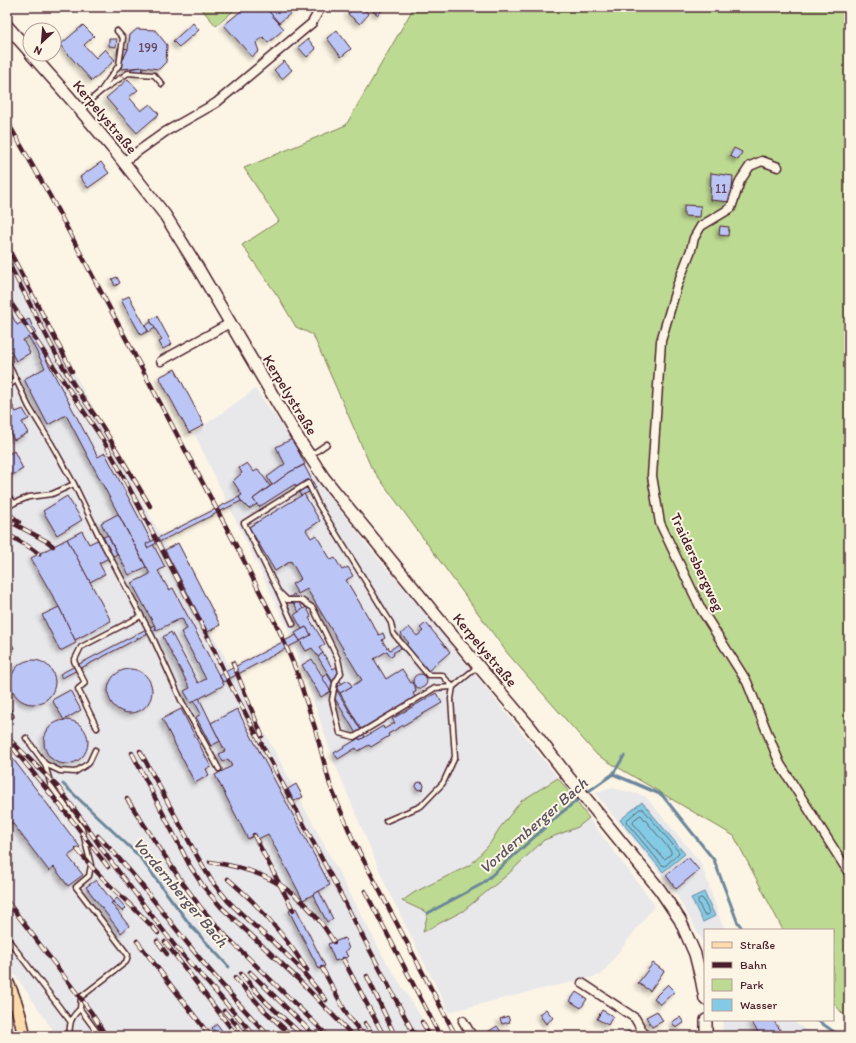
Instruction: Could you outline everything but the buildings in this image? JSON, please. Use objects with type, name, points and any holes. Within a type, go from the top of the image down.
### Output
[{"type":"main road","name":"Kerpelystraße","points":[[7,26],[22,43]]},
{"type":"main road","name":"Kerpelystraße","points":[[39,62],[123,162],[164,214],[198,268],[309,456],[324,478],[530,727],[660,890],[680,920],[695,954],[704,994]]},
{"type":"main road","points":[[7,982],[19,1011],[24,1036]]},
{"type":"main road","points":[[706,1021],[706,1036]]},
{"type":"street","points":[[123,162],[164,132],[216,103],[312,22],[321,7]]},
{"type":"street","name":"Traidersbergweg","points":[[778,167],[762,161],[750,166],[740,181],[732,208],[701,226],[694,238],[677,286],[662,341],[652,476],[660,523],[701,609],[747,682],[780,764],[849,873]]},
{"type":"street","points":[[161,362],[230,323]]},
{"type":"street","points":[[582,983],[635,1018],[645,1036]]},
{"type":"street","points":[[463,1020],[472,1036]]},
{"type":"lane","points":[[101,91],[119,65],[123,38],[117,31]]},
{"type":"lane","points":[[80,110],[101,91],[128,73],[154,75],[162,84]]},
{"type":"lane","points":[[7,361],[29,407],[51,442],[74,484],[101,540],[153,638],[181,700],[219,769]]},
{"type":"lane","points":[[7,387],[16,380]]},
{"type":"lane","points":[[309,456],[328,444]]},
{"type":"lane","points":[[293,624],[244,523],[308,483],[318,504],[391,623],[393,633],[428,675],[442,675],[453,687]]},
{"type":"lane","points":[[7,508],[14,503],[29,497],[52,494],[74,484]]},
{"type":"lane","points":[[7,496],[14,503]]},
{"type":"lane","points":[[278,591],[287,600],[302,600],[313,608],[338,659],[341,673],[335,683],[332,700],[340,733],[354,737],[435,688],[453,687],[479,665]]},
{"type":"lane","points":[[97,728],[78,690],[85,683],[74,660],[81,647],[141,616]]},
{"type":"lane","points":[[386,821],[421,806],[443,783],[455,757],[451,699],[453,687]]},
{"type":"lane","points":[[7,709],[11,716]]},
{"type":"lane","points":[[26,738],[45,764],[51,786],[82,829],[91,865],[89,876],[76,887],[128,955],[126,962],[81,998],[80,1009],[100,1036]]},
{"type":"lane","points":[[45,764],[60,771],[75,772],[89,763],[95,750]]},
{"type":"lane","points":[[7,938],[70,1021]]},
{"type":"lane","points":[[69,1036],[70,1021],[74,1014],[80,1009]]},
{"type":"shaded area","points":[[7,239],[57,340],[383,956],[433,1036],[57,1036],[7,963]]},
{"type":"shaded area","points":[[255,389],[292,439],[309,469],[375,555],[426,614],[558,778],[655,905],[601,975],[449,1012],[386,886],[333,759],[299,658],[286,625],[194,433]]},
{"type":"shaded area","points":[[613,788],[645,796],[701,863],[721,922],[725,929],[704,929],[704,943],[675,892],[595,793]]},
{"type":"shaded area","points":[[723,1021],[794,1021],[817,1036],[722,1036]]},
{"type":"green space","points":[[200,7],[238,7],[216,26]]},
{"type":"green space","points":[[414,7],[849,7],[849,1018],[842,1013],[834,1003],[834,929],[782,929],[734,836],[597,755],[508,654],[371,467],[313,335],[296,327],[279,298],[242,245],[279,221],[244,168],[346,125]]},
{"type":"green space","points":[[558,778],[589,818],[578,827],[544,840],[506,876],[463,911],[423,932],[428,913],[402,901],[415,892],[470,865],[489,845],[499,829],[521,801]]},
{"type":"water","points":[[642,802],[685,854],[663,872],[620,820]]},
{"type":"water","points":[[704,892],[715,916],[703,922],[691,898]]},
{"type":"waterway","points":[[613,774],[624,756]]},
{"type":"waterway","name":"Vordernberger Bach","points":[[586,793],[613,774],[662,795],[714,860],[737,921],[742,929]]},
{"type":"waterway","name":"Vordernberger Bach","points":[[63,784],[139,856],[191,926],[229,967]]},
{"type":"waterway","name":"Vordernberger Bach","points":[[428,913],[482,884],[581,797]]},
{"type":"waterway","name":"Vordernberger Bach","points":[[818,1021],[840,1036]]},
{"type":"railway","points":[[7,121],[50,196],[240,553],[279,630],[296,670],[315,728],[330,785],[353,840],[456,1036]]},
{"type":"railway","points":[[7,246],[72,371]]},
{"type":"railway","points":[[7,260],[58,358],[74,385],[102,426],[150,506]]},
{"type":"railway","points":[[7,297],[103,440],[116,463],[415,1036]]},
{"type":"railway","points":[[7,512],[19,522]]},
{"type":"railway","points":[[7,520],[53,546]]},
{"type":"railway","points":[[7,534],[39,554]]},
{"type":"railway","points":[[233,663],[262,736]]},
{"type":"railway","points":[[7,737],[58,787],[109,859],[175,946],[255,1036]]},
{"type":"railway","points":[[13,748],[108,867]]},
{"type":"railway","points":[[140,751],[211,880],[228,901],[298,966],[326,1000]]},
{"type":"railway","points":[[132,753],[190,866],[203,886],[221,907],[298,979],[353,1036]]},
{"type":"railway","points":[[127,799],[201,908],[227,937],[328,1036]]},
{"type":"railway","points":[[254,835],[293,910]]},
{"type":"railway","points":[[98,836],[132,873],[194,952],[269,1036]]},
{"type":"railway","points":[[77,849],[106,882],[158,933]]},
{"type":"railway","points":[[210,862],[256,873],[283,886],[305,905],[325,928],[334,942]]},
{"type":"railway","points":[[228,879],[268,918],[289,943],[307,970]]},
{"type":"railway","points":[[365,891],[440,1036]]},
{"type":"railway","points":[[7,901],[91,1012],[106,1036]]},
{"type":"railway","points":[[137,941],[210,1036]]},
{"type":"railway","points":[[157,941],[167,954]]},
{"type":"railway","points":[[165,942],[237,1036]]},
{"type":"railway","points":[[343,959],[384,1036]]},
{"type":"railway","points":[[322,968],[348,1016],[364,1036]]},
{"type":"railway","points":[[250,972],[315,1036]]},
{"type":"railway","points":[[241,974],[267,1003],[303,1036]]},
{"type":"railway","points":[[367,976],[395,1036]]},
{"type":"railway","points":[[235,978],[264,1010],[292,1036]]},
{"type":"railway","points":[[224,1011],[247,1036]]},
{"type":"railway","points":[[422,1022],[430,1036]]},
{"type":"railway","points":[[365,1023],[374,1036]]}]
